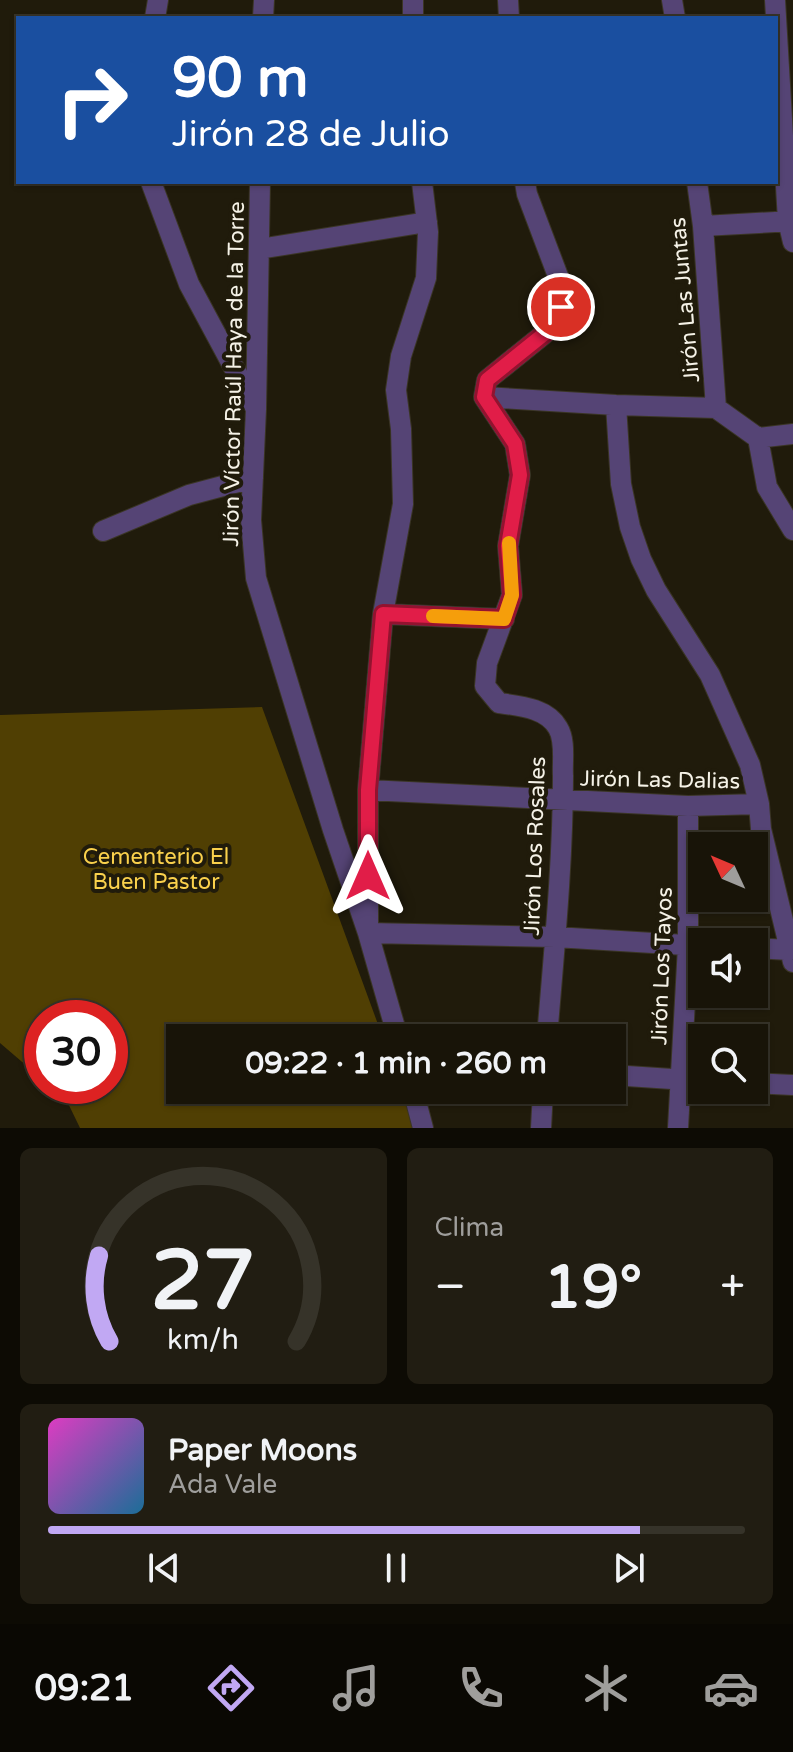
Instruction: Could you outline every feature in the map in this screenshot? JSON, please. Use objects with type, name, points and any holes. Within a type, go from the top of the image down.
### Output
[{"type":"street","points":[[778,41],[793,242]]},
{"type":"street","points":[[152,184],[189,284],[256,409]]},
{"type":"street","name":"Jirón Víctor Raúl Haya de la Torre","points":[[260,184],[251,520],[256,578],[368,933]]},
{"type":"street","points":[[394,1024],[368,933],[368,790],[383,614],[403,504],[401,429],[396,390],[401,356],[426,278],[427,222],[422,184]]},
{"type":"street","points":[[525,184],[561,284],[561,307],[549,330],[487,380],[484,397],[716,408]]},
{"type":"street","name":"Jirón Las Juntas","points":[[697,184],[716,408],[758,438]]},
{"type":"street","points":[[703,226],[791,221]]},
{"type":"street","points":[[259,249],[427,222]]},
{"type":"street","name":"Jirón Los Rosales","points":[[484,397],[515,444],[520,475],[508,546],[512,595],[487,663],[485,686],[499,703],[522,706],[549,716],[560,730],[562,747],[563,801],[548,1024]]},
{"type":"street","points":[[616,405],[621,484],[641,559],[656,590],[710,675],[750,765],[761,829],[791,956],[768,951]]},
{"type":"street","points":[[793,434],[758,438],[767,487],[793,530]]},
{"type":"street","points":[[103,531],[189,495],[253,478]]},
{"type":"street","points":[[383,614],[504,619]]},
{"type":"street","name":"Jirón Las Dalias","points":[[368,790],[688,806],[759,804]]},
{"type":"street","name":"Jirón Los Tayos","points":[[688,806],[694,928]]},
{"type":"street","points":[[368,933],[555,937],[688,946]]},
{"type":"street","name":"Jirón Los Tayos","points":[[678,1128],[688,1008]]},
{"type":"street","points":[[626,1076],[688,1080]]},
{"type":"street","points":[[768,1084],[793,1085]]},
{"type":"street","points":[[417,1104],[423,1128]]},
{"type":"street","points":[[541,1128],[542,1104]]},
{"type":"green space","name":"Cementerio El Buen Pastor","points":[[262,707],[378,1024],[166,1024],[166,1104],[407,1104],[415,1128],[80,1128],[68,1104],[128,1104],[128,1000],[24,1000],[24,1064],[0,1043],[0,715]]},
{"type":"slow traffic","points":[[433,616],[504,619],[512,595],[509,543]]},
{"type":"route","points":[[368,876],[368,790],[383,614],[504,619],[512,595],[508,546],[520,475],[515,444],[484,397],[487,380],[549,330],[561,307]]}]
